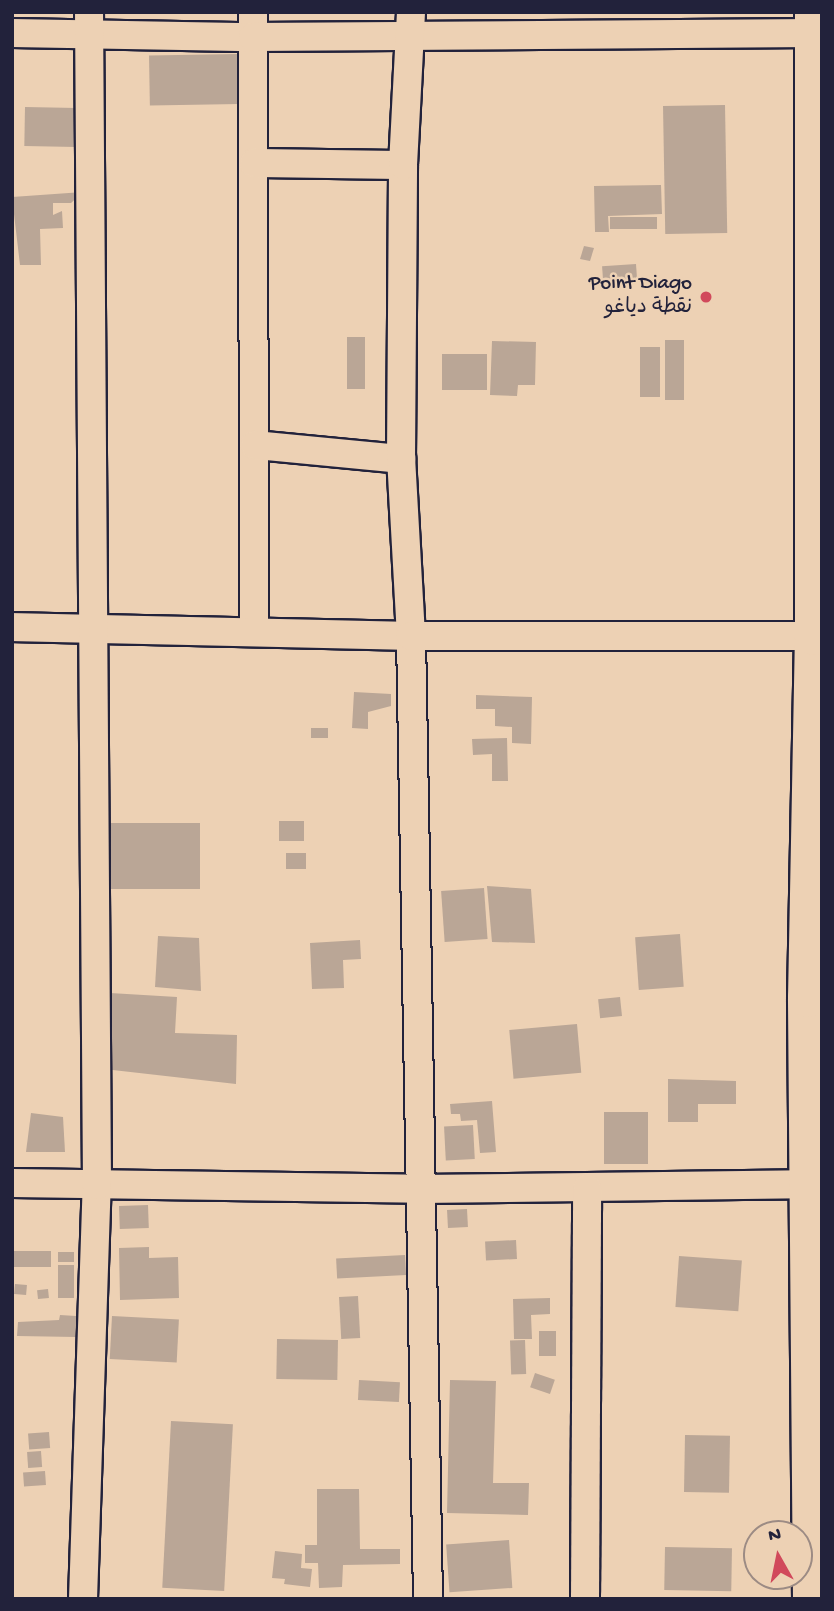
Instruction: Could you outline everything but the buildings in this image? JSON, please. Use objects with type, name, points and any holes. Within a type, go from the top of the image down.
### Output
[{"type":"street","points":[[12,33],[89,24],[814,22],[818,146],[818,636],[807,998],[815,1184],[812,1599]]},
{"type":"street","points":[[83,1599],[97,1185],[89,24]]},
{"type":"street","points":[[411,24],[403,165],[401,458],[411,636],[428,1599]]},
{"type":"street","points":[[253,25],[256,445],[254,631]]},
{"type":"street","points":[[254,163],[403,165]]},
{"type":"street","points":[[256,445],[401,458]]},
{"type":"street","points":[[12,627],[95,625],[411,636],[818,636]]},
{"type":"street","points":[[12,1183],[420,1189],[587,1189],[815,1184]]},
{"type":"street","points":[[584,1599],[587,1189]]},
{"type":"place","name":"Point Diago نقطة دياغو","points":[[706,297]]}]
